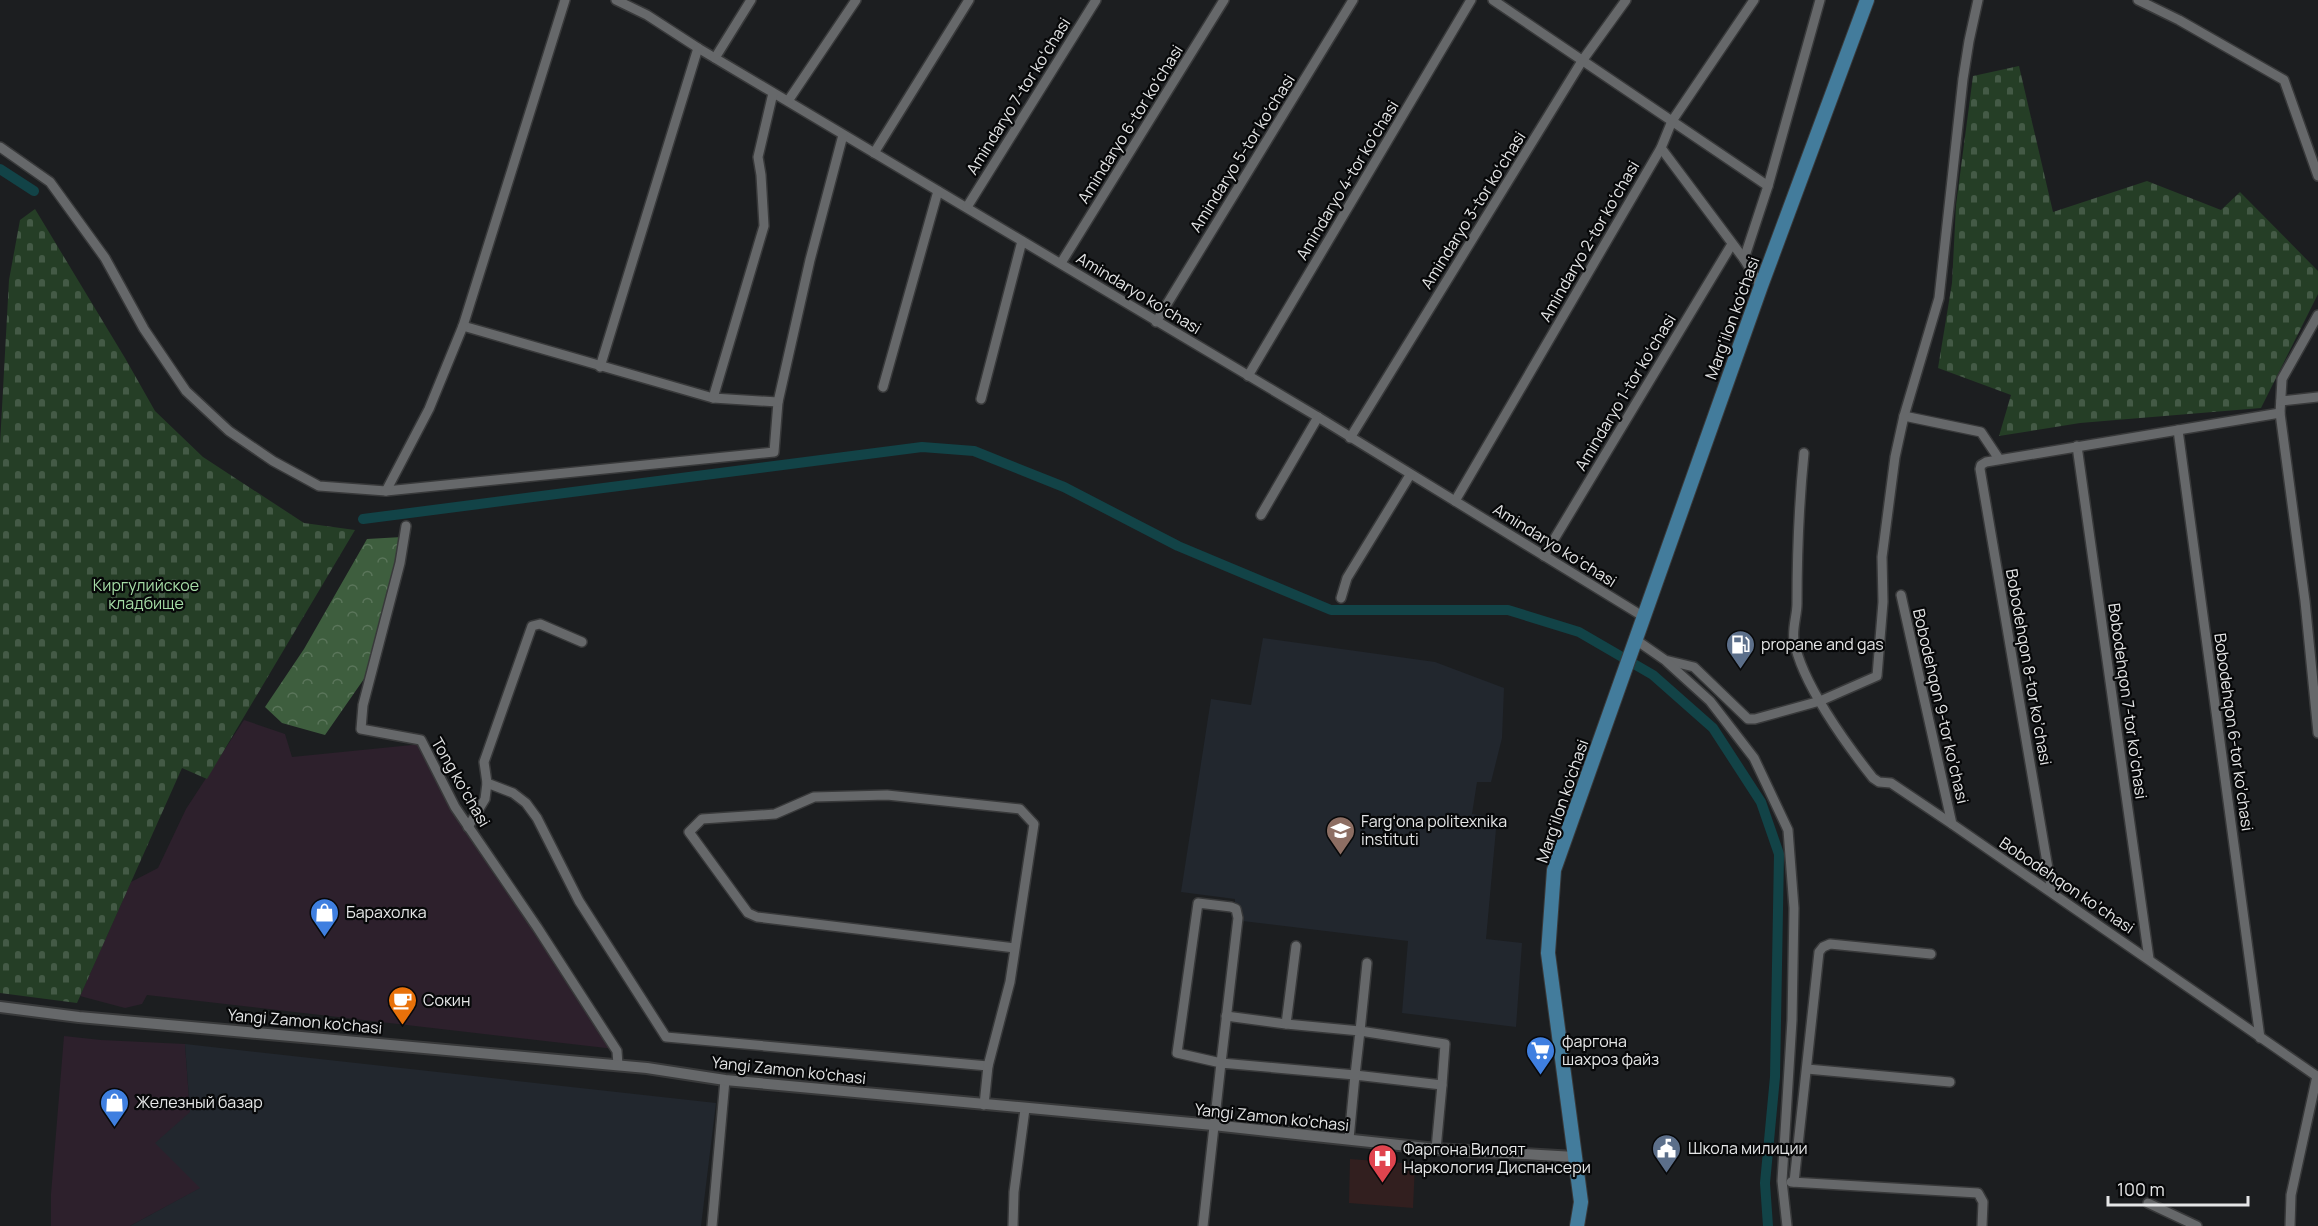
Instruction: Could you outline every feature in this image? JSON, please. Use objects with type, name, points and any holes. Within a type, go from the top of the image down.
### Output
[{"type":"main road","name":"Marg'ilon ko'chasi","points":[[1577,1226],[1581,1202],[1548,953],[1554,870],[1761,286],[1867,0]]},
{"type":"street","points":[[386,491],[429,409],[463,326],[565,0]]},
{"type":"street","name":"Amindaryo koʻchasi","points":[[616,0],[647,15],[843,135],[1318,417],[1644,617]]},
{"type":"street","points":[[715,58],[752,0]]},
{"type":"street","points":[[788,101],[856,0]]},
{"type":"street","points":[[874,153],[969,0]]},
{"type":"street","name":"Amindaryo 7-tor koʻchasi","points":[[966,207],[1096,0]]},
{"type":"street","name":"Amindaryo 6-tor koʻchasi","points":[[1061,263],[1224,0]]},
{"type":"street","name":"Amindaryo 5-tor koʻchasi","points":[[1156,322],[1353,0]]},
{"type":"street","name":"Amindaryo 4-tor koʻchasi","points":[[1248,376],[1471,0]]},
{"type":"street","points":[[1495,0],[1768,186]]},
{"type":"street","name":"Amindaryo 3-tor koʻchasi","points":[[1350,438],[1582,61],[1626,0]]},
{"type":"street","name":"Amindaryo 2-tor koʻchasi","points":[[1455,501],[1661,148],[1672,121],[1754,0]]},
{"type":"street","points":[[1744,259],[1768,186],[1820,0]]},
{"type":"street","points":[[1635,645],[1665,660],[1694,667],[1748,719],[1820,701],[1877,676],[1883,602],[1882,557],[1895,457],[1904,416],[1939,298],[1964,79],[1978,0]]},
{"type":"street","points":[[2138,0],[2179,20],[2284,80],[2318,176]]},
{"type":"street","points":[[600,367],[698,48]]},
{"type":"street","points":[[713,398],[764,226],[758,157],[773,93]]},
{"type":"street","points":[[0,147],[50,182],[105,258],[144,329],[186,391],[229,431],[273,461],[319,486],[386,491],[774,452],[778,402],[810,260],[843,135]]},
{"type":"street","points":[[1661,148],[1744,259],[1761,286]]},
{"type":"street","points":[[883,387],[938,191]]},
{"type":"street","points":[[981,399],[1022,241]]},
{"type":"street","name":"Amindaryo 1-tor koʻchasi","points":[[1544,556],[1732,244]]},
{"type":"street","points":[[2318,315],[2282,379],[2280,413],[2305,601],[2318,733]]},
{"type":"street","points":[[463,326],[713,398],[778,402]]},
{"type":"street","points":[[2281,401],[2318,397]]},
{"type":"street","points":[[1904,416],[1981,432],[1999,459],[2280,413]]},
{"type":"street","points":[[1261,515],[1318,417]]},
{"type":"street","name":"Bobodehqon 6-tor koʼchasi","points":[[2178,430],[2260,1038]]},
{"type":"street","name":"Bobodehqon 7-tor koʼchasi","points":[[2077,446],[2149,959]]},
{"type":"street","name":"Bobodehqon koʼchasi","points":[[1804,453],[1798,516],[1797,610],[1794,638],[1802,666],[1820,701],[1873,778],[1879,783],[1891,783],[2318,1076]]},
{"type":"street","name":"Bobodehqon 8-tor koʼchasi","points":[[1999,459],[1986,462],[1981,465],[1980,470],[2052,892]]},
{"type":"street","points":[[1341,598],[1347,578],[1410,475]]},
{"type":"street","name":"Tong koʻchasi","points":[[406,526],[400,563],[363,705],[361,729],[421,740],[455,807],[537,927],[617,1051],[618,1065]]},
{"type":"street","name":"Bobodehqon 9-tor koʼchasi","points":[[1901,594],[1952,824]]},
{"type":"street","points":[[468,827],[485,799],[487,783],[484,762],[532,626],[540,624],[582,642]]},
{"type":"street","points":[[1665,660],[1710,701],[1754,758],[1788,830],[1794,908],[1792,1020],[1782,1181],[1787,1226]]},
{"type":"street","points":[[487,783],[513,793],[526,803],[537,818],[579,901],[666,1037],[988,1066]]},
{"type":"street","points":[[984,1105],[988,1066],[1010,982],[1034,824],[1020,809],[887,795],[814,797],[775,814],[702,819],[689,832],[748,913],[757,917],[1015,948]]},
{"type":"street","points":[[1203,1226],[1221,1063],[1226,1016],[1238,918],[1236,909],[1231,907],[1198,903],[1177,1053],[1221,1063],[1442,1085]]},
{"type":"street","points":[[1794,1182],[1820,952],[1823,947],[1830,944],[1931,954]]},
{"type":"street","points":[[1286,1024],[1296,946]]},
{"type":"street","points":[[1349,1139],[1366,963]]},
{"type":"street","name":"Yangi Zamon ko'chasi","points":[[0,1007],[79,1017],[618,1065],[725,1080],[1214,1125],[1436,1149],[1575,1157]]},
{"type":"street","points":[[1226,1016],[1360,1031],[1445,1044],[1436,1149]]},
{"type":"street","points":[[1807,1069],[1950,1082]]},
{"type":"street","points":[[2290,1226],[2291,1195],[2318,1076]]},
{"type":"street","points":[[712,1226],[725,1080]]},
{"type":"street","points":[[1012,1226],[1025,1109]]},
{"type":"street","points":[[1782,1181],[1978,1193],[1983,1202],[1982,1226]]},
{"type":"street","points":[[2148,1203],[2197,1226]]},
{"type":"shaded area","name":"Fargʻona politexnika instituti","points":[[1263,638],[1435,662],[1504,688],[1502,738],[1491,782],[1477,782],[1472,814],[1497,818],[1486,939],[1522,943],[1516,1027],[1402,1013],[1408,941],[1234,920],[1235,899],[1181,892],[1211,699],[1251,705]]},
{"type":"shaded area","name":"Барахолка","points":[[244,720],[285,734],[292,757],[422,744],[461,811],[615,1049],[147,995],[142,1004],[125,1008],[80,996],[131,882],[158,868],[186,809]]},
{"type":"shaded area","name":"Железный базар","points":[[64,1036],[185,1044],[190,1112],[201,1188],[130,1226],[51,1226],[51,1194]]},
{"type":"shaded area","points":[[185,1044],[716,1103],[701,1226],[130,1226],[200,1188],[155,1143],[190,1112]]},
{"type":"shaded area","name":"Фаргона Вилоят Наркология Диспансери","points":[[1350,1159],[1415,1164],[1413,1208],[1349,1203]]},
{"type":"green space","points":[[2019,66],[2053,212],[2147,181],[2221,210],[2240,192],[2318,271],[2318,294],[2261,408],[2080,423],[1999,436],[2011,395],[1938,368],[1952,283],[1956,205],[1973,76]]},
{"type":"green space","name":"Киргулийское кладбище","points":[[35,209],[155,411],[203,457],[304,523],[355,530],[207,779],[182,768],[77,1003],[0,993],[0,444],[9,280],[20,220]]},
{"type":"green space","points":[[402,537],[366,676],[325,735],[282,723],[265,707],[304,649],[367,539]]},
{"type":"waterway","points":[[0,169],[34,191]]},
{"type":"waterway","points":[[363,519],[922,447],[974,451],[1064,487],[1178,546],[1331,610],[1508,610],[1579,632],[1653,675],[1713,728],[1761,802],[1779,854],[1775,1077],[1765,1183],[1768,1226]]},
{"type":"place","name":"propane and gas","points":[[1740,670]]},
{"type":"place","name":"Fargʻona politexnika instituti","points":[[1340,856]]},
{"type":"place","name":"Барахолка","points":[[325,938]]},
{"type":"place","name":"Сокин","points":[[402,1026]]},
{"type":"place","name":"фаргона шахроз файз","points":[[1541,1076]]},
{"type":"place","name":"Железный базар","points":[[115,1128]]},
{"type":"place","name":"Школа милиции","points":[[1667,1174]]},
{"type":"place","name":"Фаргона Вилоят Наркология Диспансери","points":[[1382,1184]]}]
